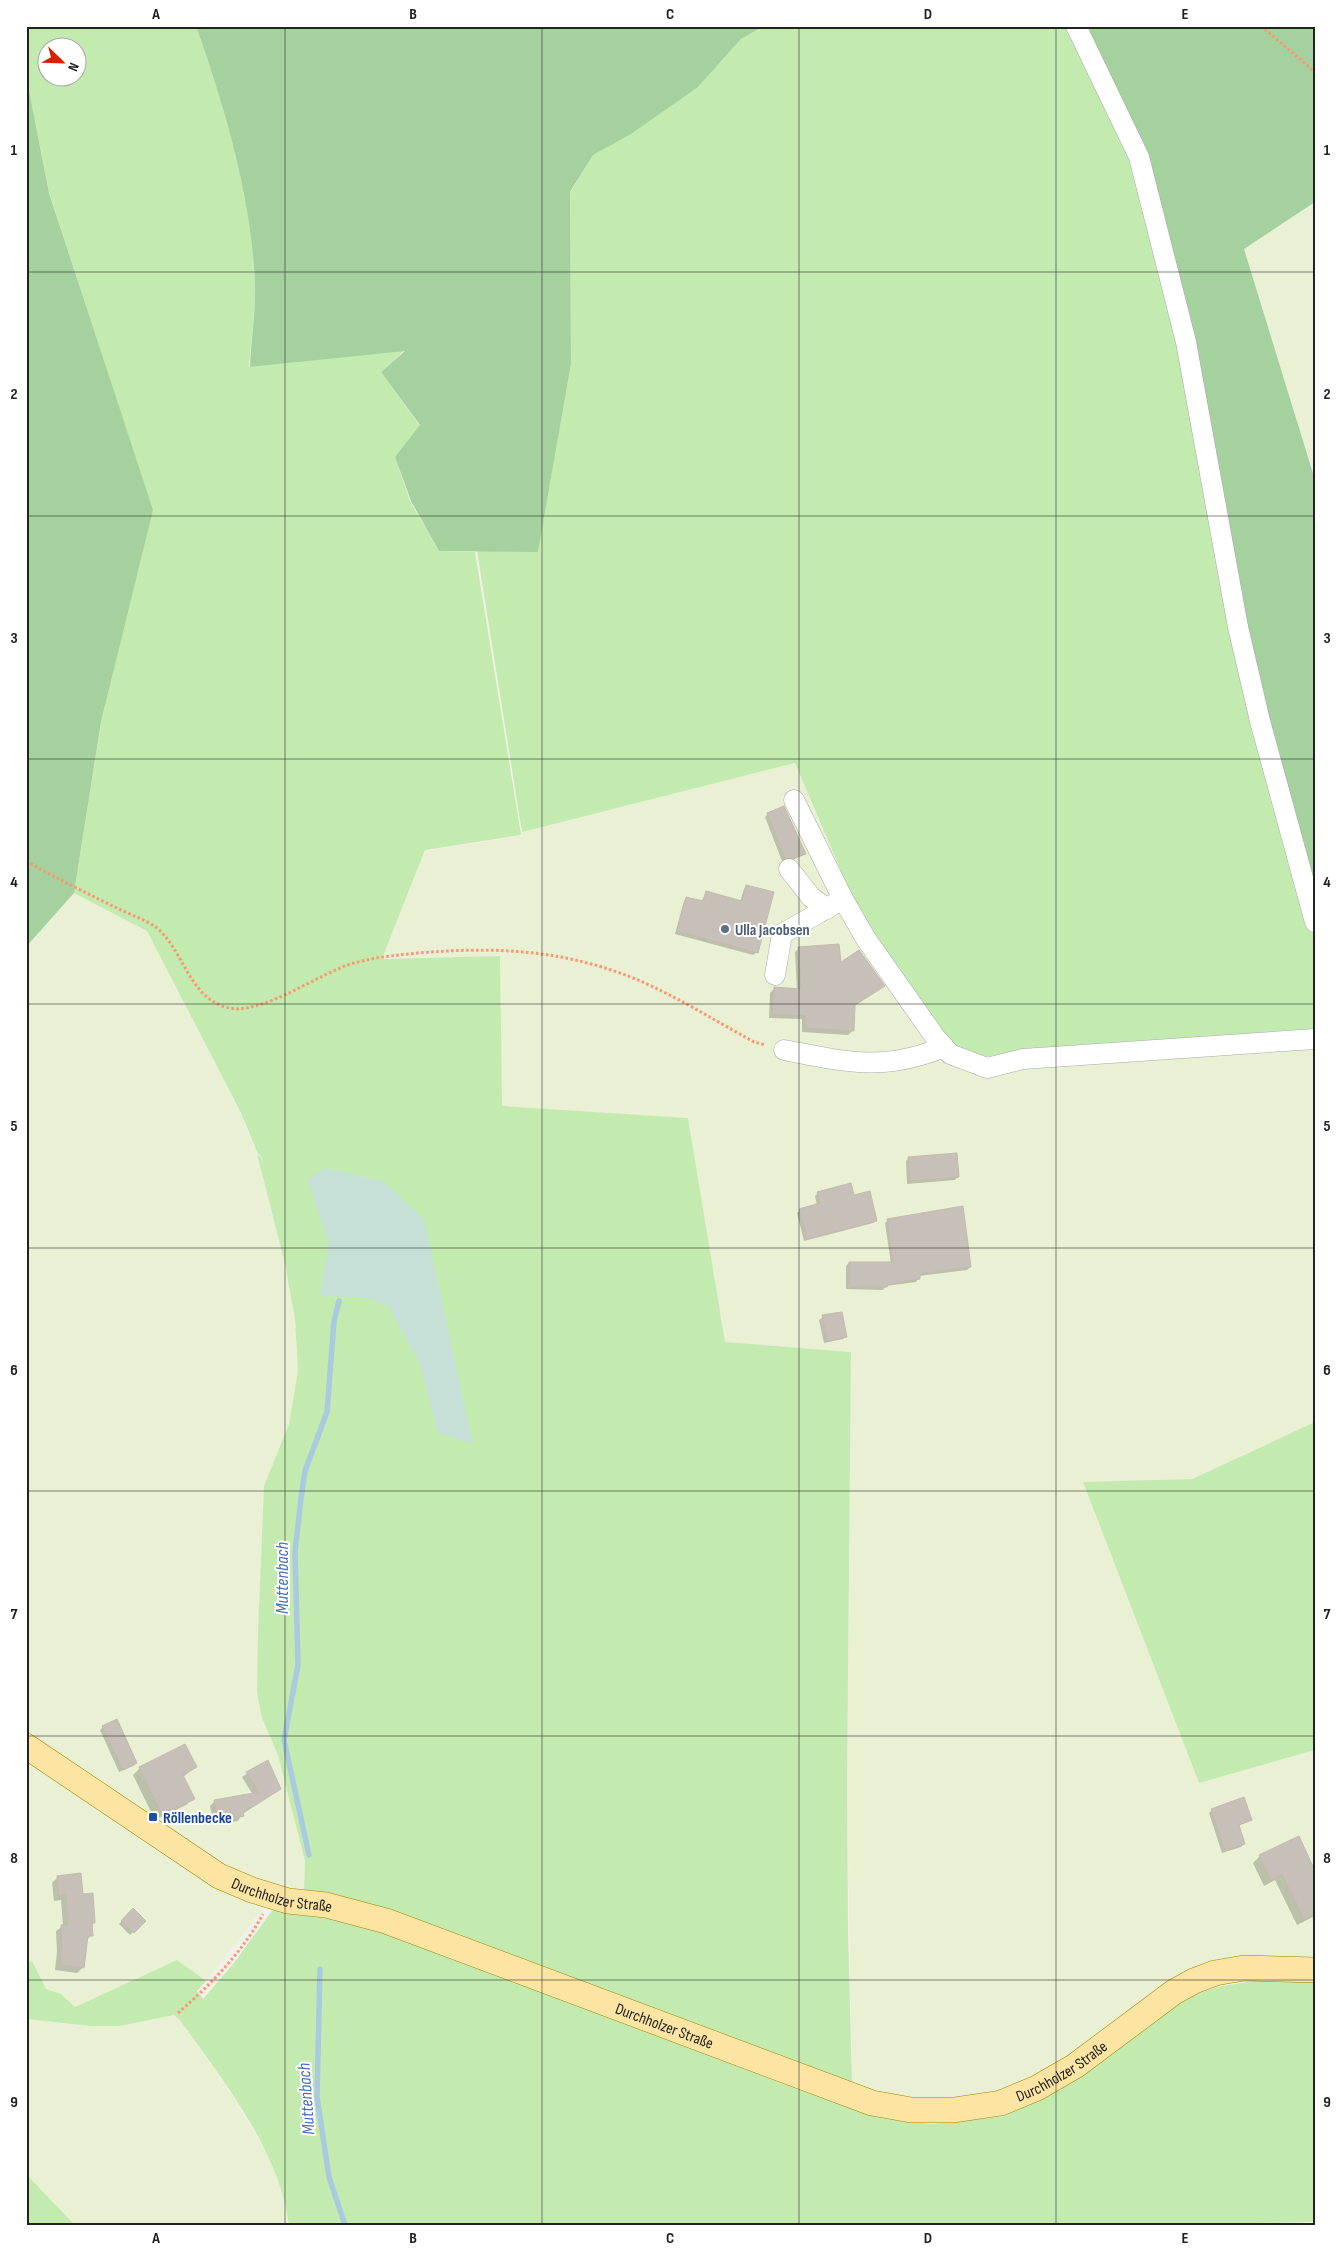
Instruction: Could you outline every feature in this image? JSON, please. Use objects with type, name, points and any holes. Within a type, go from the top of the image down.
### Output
[{"type":"main road","name":"Durchholzer Straße","points":[[26,1746],[219,1876],[252,1890],[288,1901],[326,1905],[386,1921],[872,2103],[911,2110],[954,2110],[1001,2103],[1036,2088],[1075,2066],[1174,1992],[1215,1973],[1244,1968],[1315,1970]]},
{"type":"lane","points":[[1076,26],[1139,157],[1186,342],[1219,532],[1260,722],[1315,922]]},
{"type":"lane","points":[[794,800],[835,904],[866,939],[950,1054],[987,1068],[1023,1059],[1315,1039]]},
{"type":"lane","points":[[788,869],[811,897],[835,904]]},
{"type":"lane","points":[[775,975],[782,934],[835,904]]},
{"type":"lane","points":[[784,1050],[838,1060],[884,1063],[923,1056],[944,1047]]},
{"type":"path","points":[[1261,26],[1315,72]]},
{"type":"path","points":[[26,861],[157,928],[185,966],[200,992],[226,1007],[250,1006],[284,996],[352,963],[379,957],[470,948],[515,950],[558,957],[618,972],[634,978],[754,1042],[784,1050]]},
{"type":"path","points":[[178,2014],[209,1986],[230,1961],[260,1919],[272,1896]]},
{"type":"green space","points":[[26,26],[196,26],[217,88],[235,153],[248,218],[255,283],[249,367],[405,350],[381,372],[420,426],[395,457],[410,501],[439,551],[475,552],[521,835],[425,850],[382,959],[500,956],[502,1106],[688,1118],[725,1342],[851,1352],[847,1782],[852,2085],[304,1893],[305,1861],[278,1755],[262,1718],[257,1693],[264,1486],[289,1424],[298,1371],[295,1319],[285,1264],[257,1154],[265,1162],[257,1152],[241,1113],[147,931],[74,893],[101,723],[152,509],[49,192],[26,76]]},
{"type":"green space","points":[[196,26],[764,26],[741,39],[698,87],[631,134],[593,155],[570,192],[571,364],[538,552],[439,551],[411,501],[395,457],[420,425],[381,372],[405,351],[250,367],[255,283],[253,250],[248,218],[235,153],[217,89]]},
{"type":"green space","points":[[764,26],[1070,26],[1114,110],[1160,253],[1234,632],[1315,933],[1315,1035],[978,1057],[956,1047],[940,1032],[866,929],[795,763],[522,832],[477,551],[538,551],[571,364],[570,193],[593,155],[631,133],[698,87],[741,39]]},
{"type":"green space","points":[[1079,26],[1315,26],[1315,202],[1244,249],[1315,480],[1315,913],[1272,748],[1166,245]]},
{"type":"green space","points":[[26,75],[49,193],[153,510],[101,722],[74,893],[26,947]]},
{"type":"green space","points":[[1315,202],[1315,478],[1244,249]]},
{"type":"green space","points":[[795,763],[866,929],[979,1057],[1009,1056],[1013,1068],[1315,1046],[1315,1422],[1191,1479],[1083,1483],[1199,1783],[1315,1750],[1315,1960],[1262,1958],[1049,2070],[1002,2090],[969,2099],[936,2102],[885,2096],[852,2085],[847,1782],[851,1352],[725,1342],[688,1118],[501,1106],[500,956],[383,958],[425,851],[522,836],[521,832]]},
{"type":"green space","points":[[75,893],[147,931],[240,1113],[256,1152],[285,1264],[295,1319],[298,1371],[289,1424],[264,1486],[257,1693],[262,1718],[278,1755],[305,1861],[304,1893],[281,1888],[224,1868],[26,1737],[26,948]]},
{"type":"green space","points":[[1315,1422],[1315,1750],[1199,1783],[1083,1482],[1192,1479]]},
{"type":"green space","name":"Röllenbecke","points":[[26,1757],[235,1893],[264,1907],[206,1981],[177,1960],[75,2007],[61,1994],[46,1989],[32,1961],[26,1964]]},
{"type":"green space","points":[[274,1908],[362,1925],[802,2091],[894,2120],[932,2124],[1005,2116],[1060,2090],[1094,2068],[1188,1997],[1217,1987],[1253,1981],[1315,1982],[1315,2222],[1245,2225],[289,2225],[274,2169],[247,2117],[180,2020],[174,2015],[120,2026],[91,2026],[26,2019],[26,1964],[32,1961],[46,1989],[61,1994],[75,2007],[177,1960],[206,1981],[197,1991],[203,1999],[234,1963]]},
{"type":"green space","points":[[174,2015],[180,2020],[234,2098],[272,2162],[287,2209],[289,2225],[75,2225],[26,2174],[26,2019],[91,2026],[120,2026]]},
{"type":"green space","points":[[26,2174],[72,2222],[74,2225],[26,2225]]},
{"type":"shaded area","points":[[325,1168],[384,1182],[424,1219],[473,1444],[438,1433],[419,1362],[388,1306],[365,1297],[320,1296],[329,1243],[307,1179]]},
{"type":"building","points":[[784,806],[806,854],[794,858],[785,858],[767,813]]},
{"type":"building","points":[[746,885],[774,892],[758,953],[677,931],[686,897],[703,901],[706,891],[742,901]]},
{"type":"building","points":[[839,944],[841,962],[859,950],[885,986],[855,1005],[854,1031],[805,1028],[806,1016],[772,1014],[774,987],[801,989],[798,947]]},
{"type":"building","points":[[957,1153],[959,1177],[910,1181],[908,1157]]},
{"type":"building","points":[[851,1183],[854,1195],[870,1191],[877,1221],[807,1239],[799,1209],[820,1203],[817,1192]]},
{"type":"building","points":[[963,1206],[971,1267],[920,1274],[920,1279],[888,1284],[887,1287],[849,1287],[849,1262],[893,1262],[887,1219]]},
{"type":"building","points":[[842,1312],[847,1337],[827,1341],[822,1315]]},
{"type":"building","points":[[117,1719],[137,1763],[123,1770],[102,1726]]},
{"type":"building","points":[[185,1744],[197,1767],[183,1775],[195,1799],[162,1815],[139,1767]]},
{"type":"building","points":[[268,1760],[281,1789],[243,1813],[244,1816],[218,1821],[214,1800],[259,1792],[246,1772]]},
{"type":"building","points":[[1244,1797],[1252,1820],[1239,1825],[1245,1844],[1225,1851],[1211,1809]]},
{"type":"building","points":[[1299,1836],[1315,1871],[1315,1914],[1304,1919],[1282,1874],[1271,1880],[1259,1855]]},
{"type":"building","points":[[81,1873],[83,1894],[93,1893],[95,1923],[92,1923],[93,1936],[88,1936],[84,1968],[60,1965],[62,1946],[61,1925],[68,1924],[66,1895],[59,1896],[57,1876]]},
{"type":"building","points":[[133,1908],[146,1921],[134,1933],[121,1921]]},
{"type":"waterway","name":"Muttenbach","points":[[309,1855],[284,1740],[298,1665],[295,1552],[301,1498],[305,1471],[327,1412],[334,1321],[339,1301]]},
{"type":"waterway","name":"Muttenbach","points":[[320,1969],[317,2097],[329,2177],[345,2225]]},
{"type":"place","name":"Ulla Jacobsen","points":[[725,929]]},
{"type":"place","name":"Röllenbecke","points":[[153,1817]]}]
